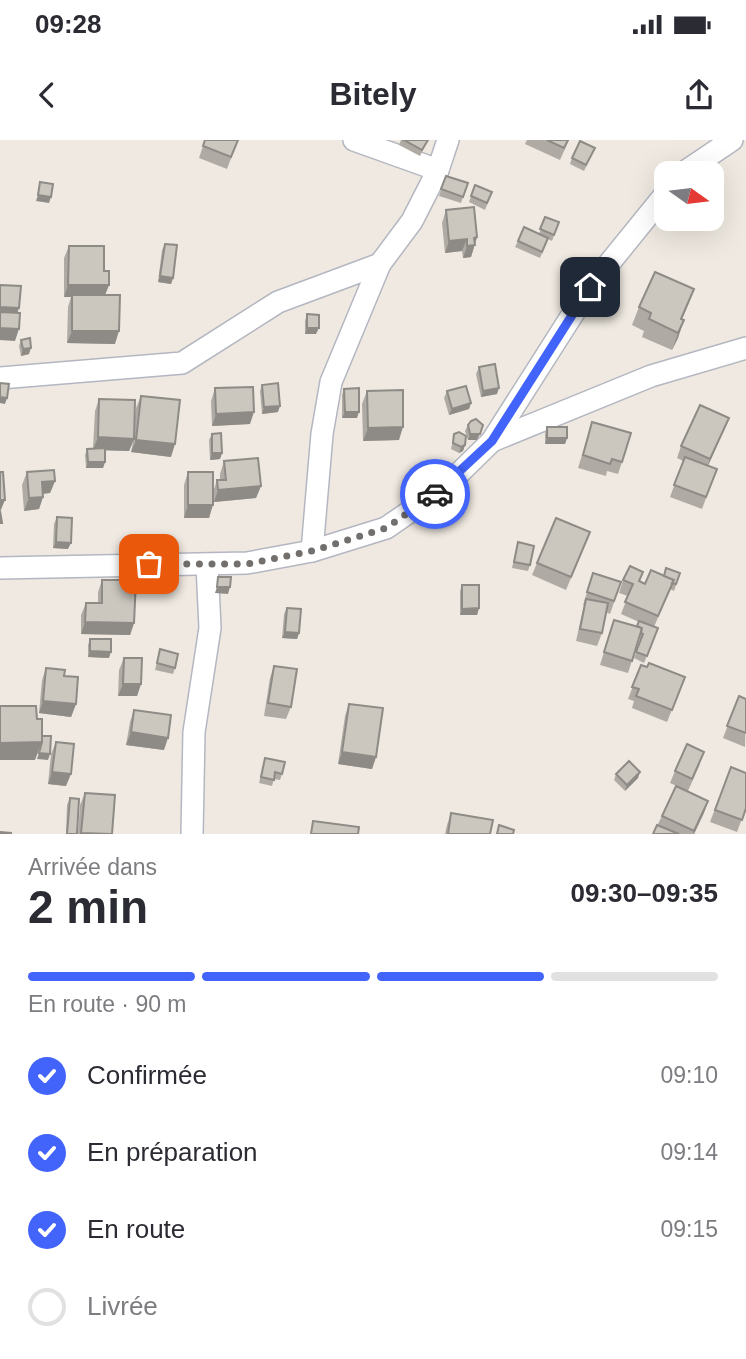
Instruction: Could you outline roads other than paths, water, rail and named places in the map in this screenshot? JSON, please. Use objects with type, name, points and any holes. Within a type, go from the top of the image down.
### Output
[{"type":"street","points":[[354,140],[438,170]]},
{"type":"street","points":[[312,551],[322,434],[331,382],[380,264],[412,221],[438,170],[448,140]]},
{"type":"street","points":[[701,161],[732,140]]},
{"type":"street","points":[[0,568],[247,564],[312,551],[386,528],[444,488],[492,441],[590,287],[654,208]]},
{"type":"street","points":[[0,378],[181,363],[278,303],[380,264]]},
{"type":"street","points":[[492,441],[651,376],[746,348]]},
{"type":"street","points":[[192,834],[194,732],[210,628],[207,565]]}]
